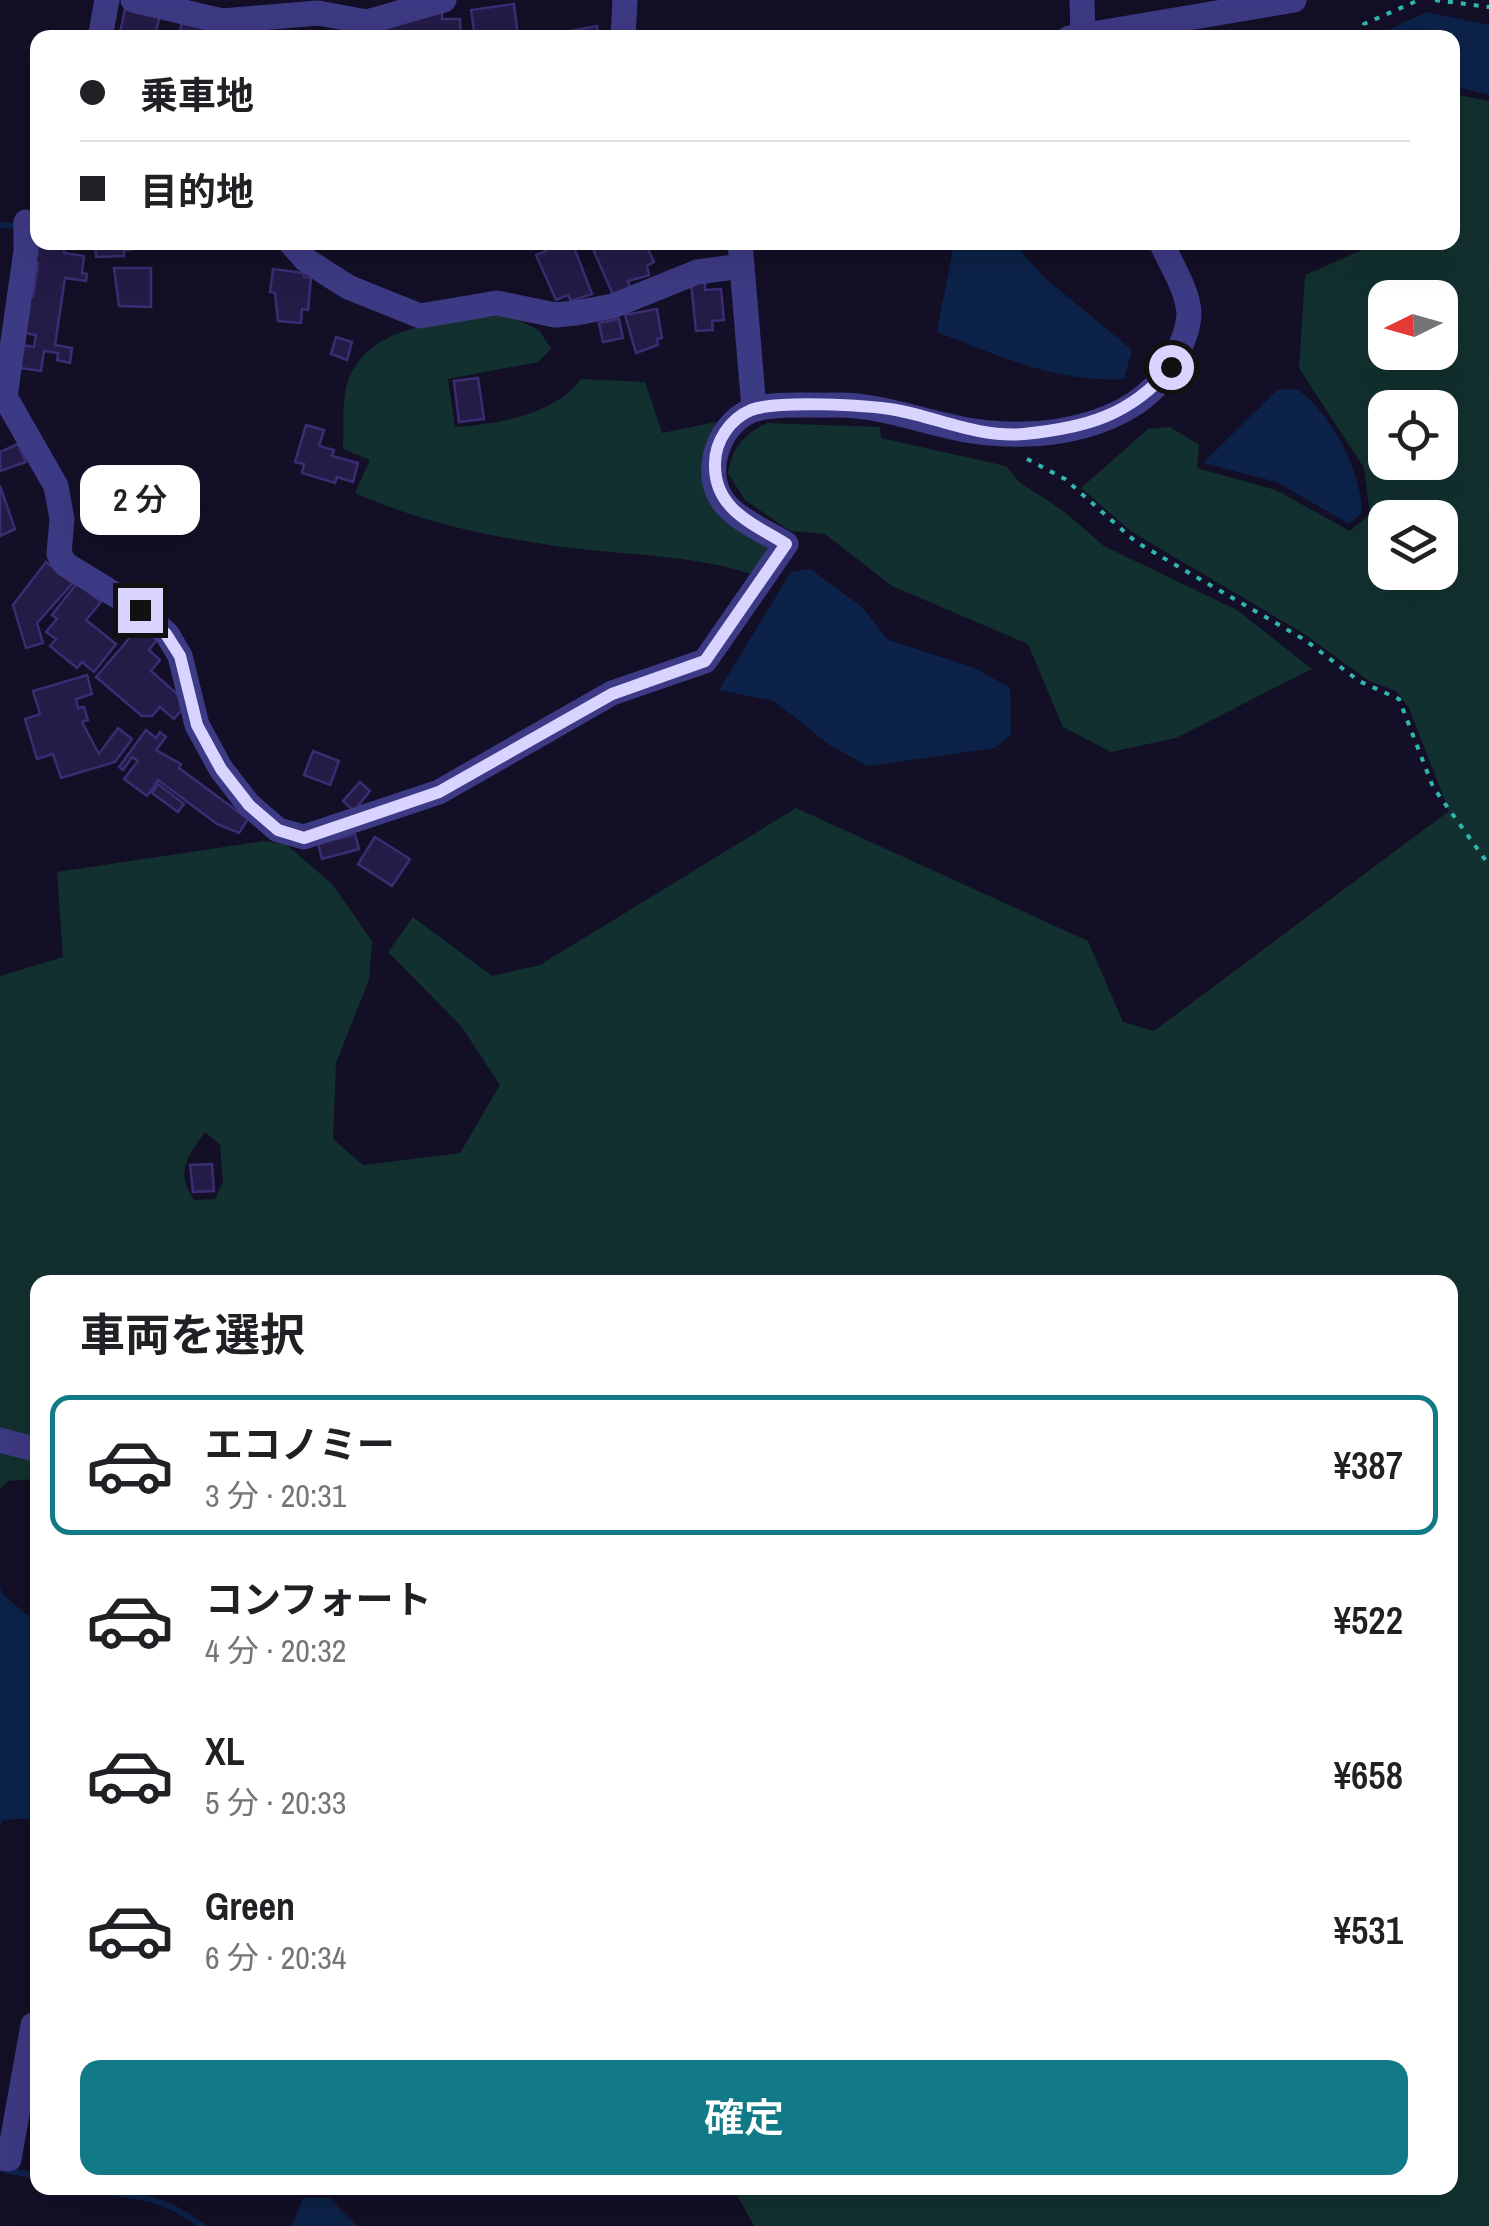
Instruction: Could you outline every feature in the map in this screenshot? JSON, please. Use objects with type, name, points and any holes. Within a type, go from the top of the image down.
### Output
[{"type":"street","points":[[101,30],[107,0]]},
{"type":"street","points":[[134,0],[222,21],[318,13],[367,22],[444,0]]},
{"type":"street","points":[[623,30],[624,0]]},
{"type":"street","points":[[1079,30],[1082,0]]},
{"type":"street","points":[[1119,30],[1294,0]]},
{"type":"street","points":[[21,220],[26,251],[2,398],[56,486],[62,518],[59,554],[65,564],[140,610],[166,634],[180,656],[197,725],[221,769],[249,805],[278,830],[304,838],[439,792],[598,701],[705,661],[786,544],[726,506],[714,481],[715,457],[722,434],[754,409],[839,405],[896,410],[986,433],[1019,434],[1100,421],[1122,412],[1152,390],[1171,367],[1187,328],[1186,299],[1165,250]]},
{"type":"street","points":[[297,250],[348,287],[420,316],[497,304],[555,315],[612,306],[741,254],[754,409]]},
{"type":"street","points":[[0,1440],[30,1448]]},
{"type":"street","points":[[0,2158],[9,2159],[30,2042]]},
{"type":"path","points":[[1363,30],[1364,24],[1420,0]]},
{"type":"path","points":[[1435,0],[1489,7]]},
{"type":"path","points":[[1024,458],[1065,479],[1136,542],[1290,631],[1359,681],[1399,699],[1432,787],[1489,865]]},
{"type":"green space","points":[[1460,95],[1489,101],[1489,2226],[754,2226],[737,2195],[1458,2195],[1458,1275],[30,1275],[30,1479],[8,1481],[0,1489],[0,976],[63,957],[57,872],[264,841],[287,845],[332,884],[372,941],[369,980],[336,1063],[333,1139],[363,1165],[460,1153],[500,1085],[461,1026],[388,952],[413,917],[492,976],[540,965],[796,808],[1088,941],[1123,1022],[1154,1031],[1449,811],[1409,708],[1396,691],[1369,681],[1306,635],[1132,532],[1081,488],[1148,429],[1170,427],[1199,445],[1197,468],[1276,490],[1350,531],[1368,516],[1368,590],[1458,590],[1458,500],[1368,500],[1364,468],[1299,368],[1305,275],[1362,250],[1460,250]],"holes":[[[205,1132],[220,1145],[223,1182],[215,1199],[194,1200],[184,1173],[189,1157]]]},
{"type":"green space","points":[[507,315],[539,330],[551,349],[538,362],[448,379],[455,427],[507,420],[541,409],[581,379],[645,382],[662,433],[716,422],[703,482],[772,548],[755,575],[680,559],[556,546],[479,532],[429,520],[355,493],[370,460],[343,449],[344,401],[353,370],[367,352],[409,330]]},
{"type":"green space","points":[[767,423],[880,427],[881,438],[1006,466],[1019,482],[1062,510],[1104,546],[1237,610],[1312,669],[1176,738],[1111,752],[1063,727],[1028,644],[892,586],[825,534],[790,531],[745,500],[728,473],[730,464],[740,443]]},
{"type":"water","points":[[1426,12],[1489,25],[1489,95],[1460,88],[1460,30],[1389,30]]},
{"type":"water","points":[[953,250],[1019,250],[1044,277],[1132,350],[1124,379],[1075,377],[1005,358],[937,332]]},
{"type":"water","points":[[1297,389],[1333,428],[1357,479],[1362,513],[1349,524],[1277,482],[1203,463],[1277,390]]},
{"type":"water","points":[[810,569],[862,607],[888,640],[975,668],[1010,688],[1011,735],[995,748],[868,766],[831,746],[774,701],[719,690],[791,572]]},
{"type":"water","points":[[0,1585],[2,1594],[30,1617],[30,1818],[3,1820],[0,1825]]},
{"type":"water","points":[[303,2198],[329,2198],[357,2226],[292,2226]]},
{"type":"building","points":[[126,4],[162,9],[156,30],[121,30]]},
{"type":"building","points":[[514,4],[517,30],[474,30],[471,10]]},
{"type":"building","points":[[442,12],[442,19],[460,19],[461,30],[375,30]]},
{"type":"building","points":[[182,20],[212,27],[211,30],[180,30]]},
{"type":"building","points":[[257,25],[257,30],[222,30]]},
{"type":"building","points":[[35,250],[64,250],[84,256],[82,273],[87,274],[86,281],[65,278],[55,345],[72,348],[70,363],[57,360],[58,353],[44,351],[41,371],[14,367],[18,344],[34,347],[36,335],[19,332],[25,295],[33,296],[38,263],[30,262]]},
{"type":"building","points":[[96,250],[124,250],[124,256],[96,257]]},
{"type":"building","points":[[575,250],[592,294],[571,301],[568,295],[556,300],[536,255]]},
{"type":"building","points":[[593,250],[648,250],[654,262],[647,266],[649,275],[628,281],[631,290],[613,295]]},
{"type":"building","points":[[114,268],[151,268],[151,307],[119,306]]},
{"type":"building","points":[[273,269],[304,273],[304,277],[311,278],[308,310],[302,309],[301,323],[278,321],[275,293],[270,292]]},
{"type":"building","points":[[705,282],[705,290],[721,289],[724,320],[712,321],[713,330],[696,331],[691,284]]},
{"type":"building","points":[[657,309],[662,338],[657,339],[658,345],[636,353],[625,315]]},
{"type":"building","points":[[619,319],[623,338],[603,342],[599,323]]},
{"type":"building","points":[[336,337],[352,342],[347,360],[331,354]]},
{"type":"building","points":[[478,378],[484,419],[459,422],[454,381]]},
{"type":"building","points":[[306,425],[324,430],[319,446],[334,450],[332,456],[358,463],[353,482],[337,477],[335,483],[302,473],[304,464],[295,462]]},
{"type":"building","points":[[18,444],[26,462],[0,471],[0,452]]},
{"type":"building","points":[[0,486],[15,529],[0,536]]},
{"type":"building","points":[[46,562],[73,583],[37,623],[43,643],[26,648],[13,605]]},
{"type":"building","points":[[77,583],[101,602],[86,620],[116,644],[94,672],[82,662],[77,668],[50,646],[56,639],[46,632],[57,619],[52,615]]},
{"type":"building","points":[[140,626],[157,640],[149,650],[160,660],[151,671],[183,699],[185,706],[174,719],[160,707],[152,716],[142,716],[96,677]]},
{"type":"building","points":[[87,675],[92,694],[76,699],[78,708],[84,707],[88,720],[82,722],[99,754],[118,728],[132,739],[115,762],[61,778],[53,754],[37,759],[25,719],[40,714],[33,691]]},
{"type":"building","points":[[146,730],[156,738],[160,732],[166,737],[156,750],[181,764],[179,768],[248,819],[239,833],[217,824],[158,780],[147,796],[124,779],[138,761],[132,757],[123,770],[119,767]]},
{"type":"building","points":[[313,751],[339,761],[330,785],[304,775]]},
{"type":"building","points":[[360,782],[370,791],[354,811],[343,801]]},
{"type":"building","points":[[158,784],[184,804],[178,812],[152,793]]},
{"type":"building","points":[[355,834],[359,849],[322,859],[318,844]]},
{"type":"building","points":[[375,837],[410,859],[392,886],[358,864]]},
{"type":"building","points":[[212,1164],[214,1191],[193,1192],[190,1165]]},
{"type":"waterway","points":[[0,225],[15,226]]},
{"type":"waterway","points":[[4,2170],[30,2175]]},
{"type":"waterway","points":[[129,2195],[172,2207],[202,2226]]},
{"type":"route","points":[[140,610],[166,634],[180,656],[197,725],[221,769],[249,805],[278,830],[304,838],[378,816],[439,792],[583,708],[705,661],[786,544],[726,506],[714,481],[715,457],[722,434],[754,409],[839,405],[896,410],[986,433],[1019,434],[1100,421],[1122,412],[1152,390],[1171,367]]}]
